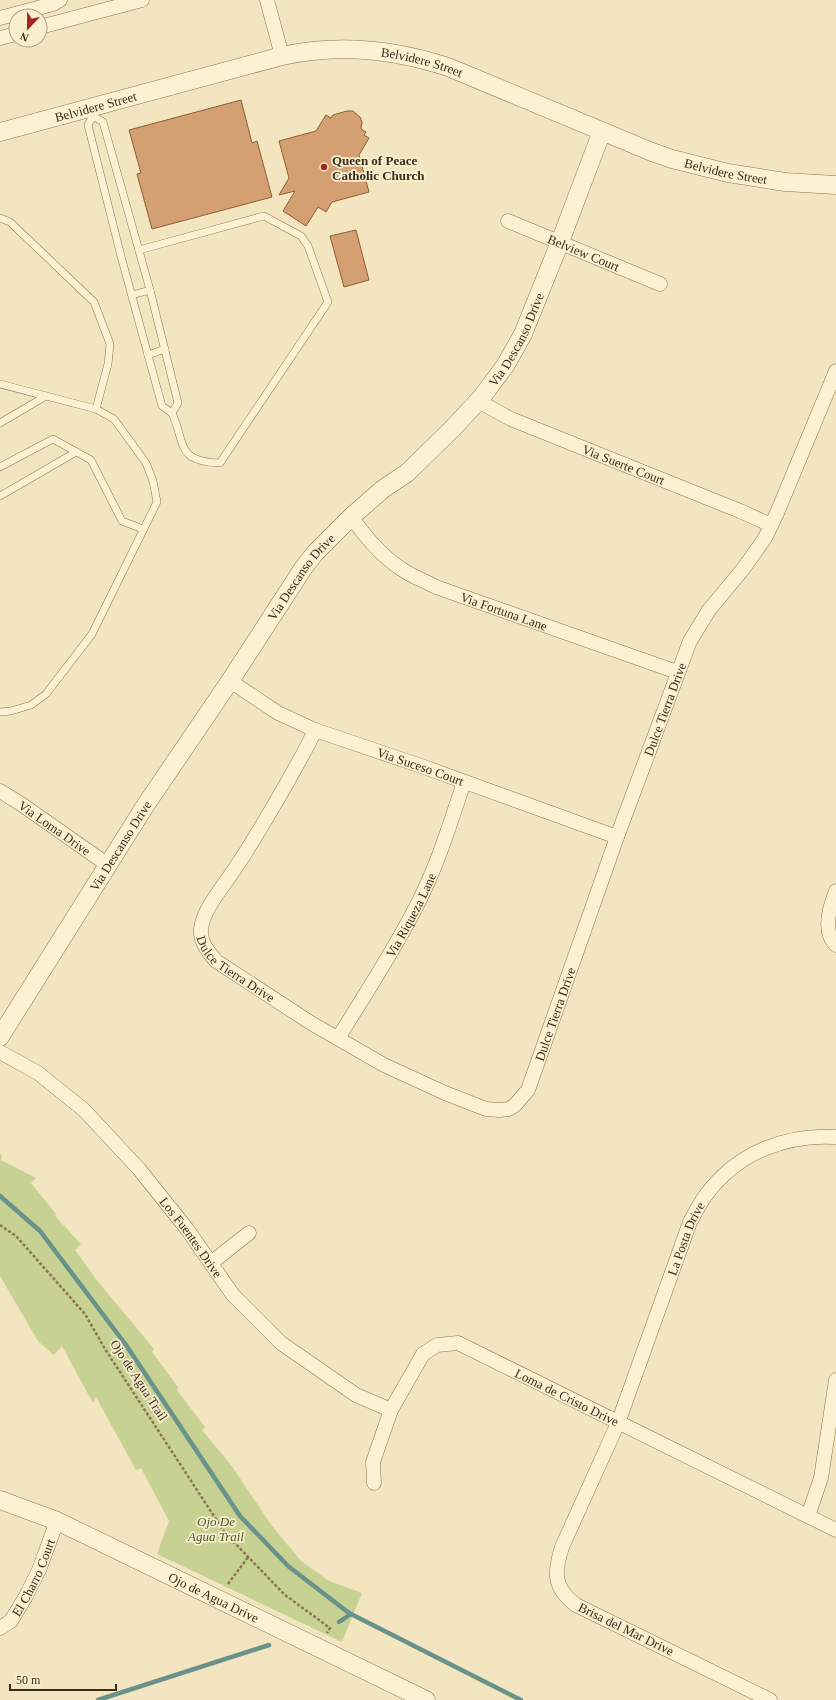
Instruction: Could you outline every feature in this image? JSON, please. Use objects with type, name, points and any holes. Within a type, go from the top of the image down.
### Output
[{"type":"street","points":[[0,18],[53,4],[60,0]]},
{"type":"street","points":[[48,24],[116,3],[142,0]]},
{"type":"street","points":[[266,0],[282,56]]},
{"type":"street","name":"Belvidere Street","points":[[0,132],[91,112],[282,56],[312,50],[354,48],[402,54],[448,67],[672,159],[728,173],[785,182],[836,185]]},
{"type":"street","name":"Via Descanso Drive","points":[[0,1037],[144,806],[230,681],[304,567],[315,553],[351,517],[383,489],[416,465],[478,401],[505,366],[523,334],[602,131]]},
{"type":"street","name":"Belview Court","points":[[508,221],[660,284]]},
{"type":"street","name":"Dulce Tierra Drive","points":[[315,730],[282,792],[239,863],[204,916],[201,928],[201,940],[216,961],[312,1023],[384,1065],[445,1093],[486,1109],[508,1109],[515,1105],[528,1090],[617,837],[677,672],[690,641],[709,610],[743,569],[765,538],[836,371]]},
{"type":"street","name":"Via Suerte Court","points":[[478,401],[511,419],[726,505],[771,525]]},
{"type":"street","name":"Via Fortuna Lane","points":[[351,517],[373,546],[387,558],[404,571],[436,587],[677,672]]},
{"type":"street","name":"Via Suceso Court","points":[[230,681],[278,713],[315,730],[380,751],[617,837]]},
{"type":"street","name":"Via Riqueza Lane","points":[[338,1038],[417,906],[443,844],[464,782]]},
{"type":"street","name":"Via Loma Drive","points":[[0,791],[21,804],[108,866]]},
{"type":"street","points":[[836,891],[828,923],[832,942],[836,945]]},
{"type":"street","name":"Los Fuentes Drive","points":[[0,1052],[38,1073],[84,1110],[144,1175],[187,1229],[233,1295],[281,1343],[356,1395],[391,1410]]},
{"type":"street","name":"La Posta Drive","points":[[618,1423],[690,1222],[706,1196],[720,1179],[734,1166],[757,1151],[800,1138],[836,1137]]},
{"type":"street","points":[[211,1263],[249,1233]]},
{"type":"street","name":"Loma de Cristo Drive","points":[[374,1484],[373,1462],[391,1410],[424,1354],[437,1345],[458,1343],[836,1530]]},
{"type":"street","points":[[808,1516],[821,1478],[836,1380]]},
{"type":"street","name":"Brisa del Mar Drive","points":[[618,1423],[562,1547],[558,1559],[556,1578],[559,1586],[566,1598],[576,1605],[770,1700]]},
{"type":"street","name":"Ojo de Agua Drive","points":[[0,1500],[57,1521],[426,1700]]},
{"type":"street","name":"El Charro Court","points":[[0,1628],[11,1621],[26,1596],[39,1570],[57,1521]]},
{"type":"lane","points":[[139,250],[264,216],[301,236],[308,246],[328,302],[220,463],[204,462],[192,458],[182,446],[172,413],[162,406],[88,125],[91,112],[103,122],[150,290],[178,403],[172,413]]},
{"type":"lane","points":[[0,218],[10,222],[94,302],[110,344],[108,364],[96,409]]},
{"type":"lane","points":[[132,295],[150,290]]},
{"type":"lane","points":[[148,355],[165,349]]},
{"type":"lane","points":[[0,384],[96,409],[114,419],[146,463],[153,481],[157,502],[92,634],[46,694],[32,705],[12,711],[0,712]]},
{"type":"lane","points":[[0,423],[46,396]]},
{"type":"lane","points":[[0,467],[53,439],[91,460],[122,521],[143,529]]},
{"type":"lane","points":[[0,496],[76,452]]},
{"type":"path","name":"Ojo de Agua Trail","points":[[0,1225],[16,1236],[85,1314],[105,1349],[168,1442],[221,1527],[285,1595],[330,1628],[327,1633]]},
{"type":"path","points":[[228,1584],[249,1556]]},
{"type":"green space","name":"Ojo De Agua Trail","points":[[0,1154],[2,1155],[1,1160],[36,1178],[31,1183],[56,1214],[55,1216],[81,1244],[75,1250],[99,1283],[154,1349],[152,1352],[178,1387],[177,1390],[205,1427],[202,1430],[231,1465],[272,1526],[301,1561],[329,1581],[362,1593],[342,1642],[157,1554],[169,1521],[141,1468],[136,1470],[96,1397],[93,1403],[62,1346],[54,1355],[38,1341],[0,1276]]},
{"type":"building","points":[[241,100],[252,143],[257,141],[272,197],[152,229],[137,174],[141,173],[129,130]]},
{"type":"building","name":"Queen of Peace Catholic Church","points":[[353,111],[360,117],[362,122],[361,129],[366,132],[364,135],[369,138],[359,155],[369,192],[332,202],[326,212],[318,207],[306,226],[283,211],[295,191],[279,195],[289,178],[279,141],[316,131],[326,115],[331,118],[333,115]]},
{"type":"building","points":[[356,230],[369,280],[344,287],[330,236]]},
{"type":"waterway","points":[[0,1196],[40,1231],[126,1345],[240,1516],[288,1566],[349,1613],[521,1700]]},
{"type":"waterway","points":[[339,1622],[351,1614]]},
{"type":"waterway","points":[[98,1700],[269,1645]]},
{"type":"place","name":"Queen of Peace Catholic Church","points":[[324,167]]}]
